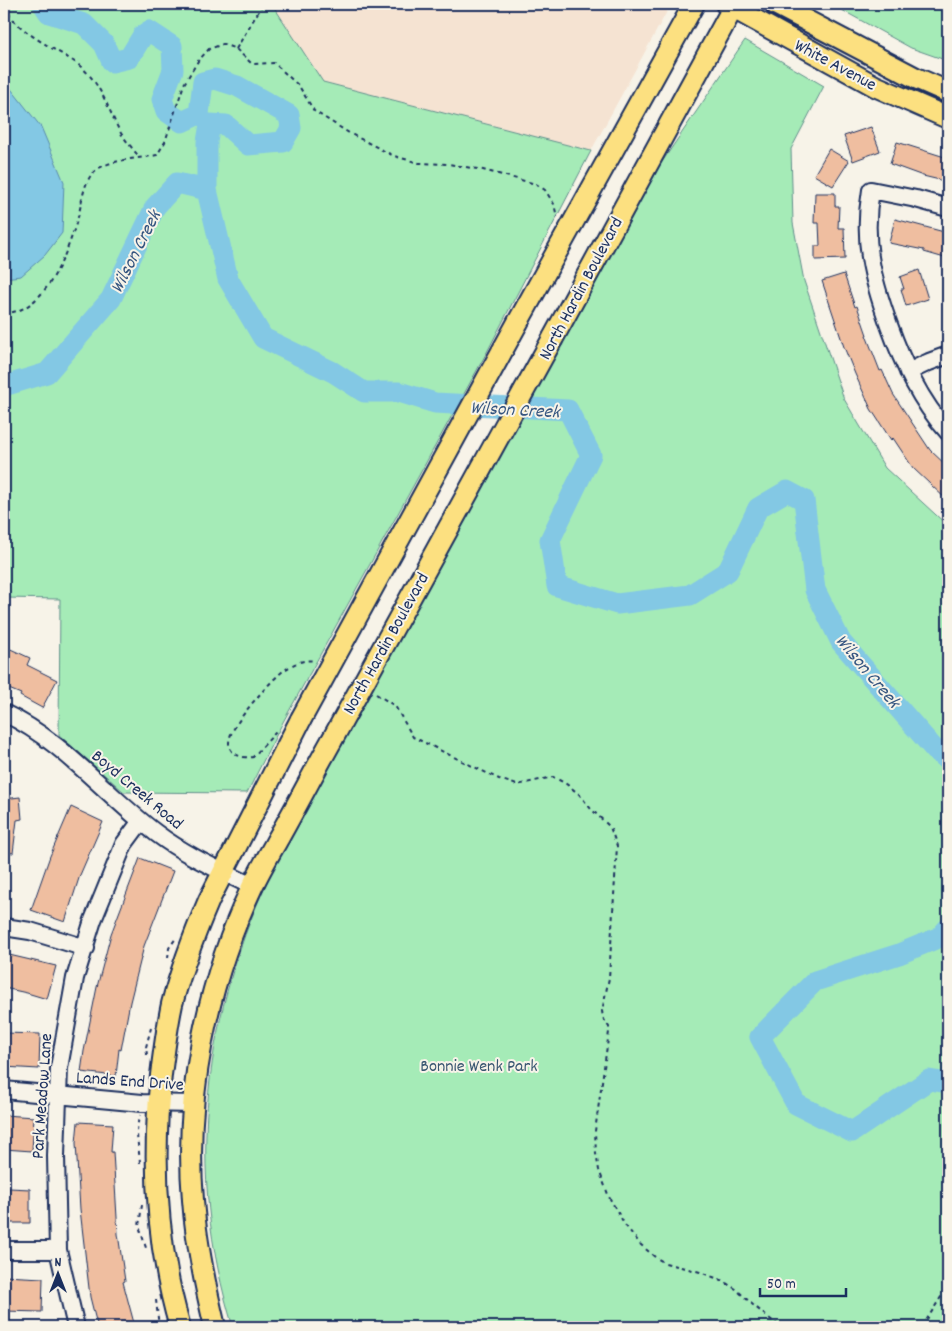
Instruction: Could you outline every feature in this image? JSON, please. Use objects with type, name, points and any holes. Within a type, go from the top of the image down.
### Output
[{"type":"main road","name":"North Hardin Boulevard","points":[[180,1327],[170,1295],[158,1211],[156,1151],[158,1104],[165,1042],[172,1003],[197,928],[223,871],[301,719],[694,4]]},
{"type":"main road","points":[[775,4],[916,78],[948,92]]},
{"type":"main road","name":"North Hardin Boulevard","points":[[215,1327],[198,1248],[193,1200],[192,1153],[196,1076],[208,1015],[229,944],[252,886],[553,338],[731,5]]},
{"type":"main road","name":"White Avenue","points":[[731,5],[876,86],[948,118]]},
{"type":"street","points":[[948,208],[872,190],[867,226],[870,266],[899,351],[908,372],[926,403],[948,432]]},
{"type":"street","points":[[908,372],[948,355]]},
{"type":"street","name":"Boyd Creek Road","points":[[4,713],[59,747],[141,821],[187,854],[252,886]]},
{"type":"street","name":"Park Meadow Lane","points":[[76,1327],[58,1250],[56,1156],[59,1068],[75,978],[103,894],[124,844],[141,821]]},
{"type":"street","points":[[4,927],[30,932],[86,948]]},
{"type":"street","name":"Lands End Drive","points":[[4,1090],[158,1104],[194,1104]]},
{"type":"street","points":[[4,1250],[58,1250]]},
{"type":"path","points":[[236,49],[263,4]]},
{"type":"path","points":[[4,6],[8,15],[32,36],[78,64],[97,85],[120,133],[140,158]]},
{"type":"path","points":[[4,314],[27,307],[46,289],[58,268],[92,173],[110,163],[157,155],[165,142],[184,84],[198,61],[209,49],[223,44],[236,49],[252,64],[274,64],[299,86],[314,110],[349,133],[394,156],[419,163],[449,164],[483,170],[536,184],[545,190],[554,204],[558,222]]},
{"type":"path","points":[[278,730],[260,747],[253,757],[243,758],[234,754],[230,747],[229,739],[232,731],[285,669],[301,661],[311,660],[320,662]]},
{"type":"path","points":[[370,691],[395,706],[412,737],[498,779],[517,785],[553,777],[579,794],[590,809],[610,827],[617,846],[609,978],[602,1011],[603,1018],[609,1027],[609,1032],[595,1131],[599,1170],[609,1197],[625,1225],[648,1251],[665,1263],[700,1272],[721,1280],[736,1289],[753,1306],[780,1327]]},
{"type":"path","points":[[922,1327],[948,1286]]},
{"type":"shaded area","points":[[272,4],[671,4],[591,151],[323,82]]},
{"type":"green space","points":[[4,4],[272,4],[323,82],[591,151],[487,352],[283,722],[247,793],[124,792],[59,735],[60,599],[4,598]]},
{"type":"green space","points":[[831,4],[948,4],[948,61],[911,48]]},
{"type":"green space","name":"Bonnie Wenk Park","points":[[745,40],[824,86],[791,149],[793,223],[804,281],[844,399],[885,468],[948,526],[948,1327],[233,1327],[218,1268],[209,1209],[206,1150],[209,1092],[217,1034],[231,977],[251,921],[275,865],[647,184]]},
{"type":"water","points":[[4,80],[41,127],[64,182],[62,233],[45,255],[21,276],[4,278]]},
{"type":"building","points":[[871,127],[880,151],[853,161],[844,136]]},
{"type":"building","points":[[897,142],[948,158],[948,182],[923,176],[890,164]]},
{"type":"building","points":[[829,149],[849,161],[833,186],[814,175]]},
{"type":"building","points":[[815,193],[835,193],[835,206],[839,206],[838,228],[844,228],[845,259],[815,260],[815,246],[820,246],[819,223],[814,223]]},
{"type":"building","points":[[895,219],[948,233],[948,259],[924,252],[924,250],[889,243]]},
{"type":"building","points":[[919,270],[928,299],[906,306],[900,277]]},
{"type":"building","points":[[844,274],[880,371],[882,370],[893,394],[930,450],[948,467],[948,501],[913,468],[893,438],[891,440],[871,409],[844,347],[822,281]]},
{"type":"building","points":[[4,646],[30,658],[27,665],[57,680],[42,708],[20,696],[21,694],[4,687]]},
{"type":"building","points":[[20,797],[22,819],[17,820],[13,853],[4,852],[4,799]]},
{"type":"building","points":[[71,807],[103,822],[80,875],[65,922],[31,910],[50,856]]},
{"type":"building","points":[[140,858],[173,871],[144,946],[130,1002],[121,1050],[119,1049],[116,1076],[81,1072],[97,987],[111,934]]},
{"type":"building","points":[[5,954],[56,966],[47,999],[4,988]]},
{"type":"building","points":[[4,1033],[40,1034],[39,1069],[4,1067]]},
{"type":"building","points":[[4,1115],[34,1117],[32,1151],[4,1149]]},
{"type":"building","points":[[78,1122],[113,1124],[111,1152],[113,1152],[118,1234],[125,1281],[123,1282],[135,1327],[98,1327],[95,1317],[90,1297],[80,1209],[76,1143]]},
{"type":"building","points":[[9,1188],[30,1189],[30,1223],[8,1223]]},
{"type":"building","points":[[4,1276],[43,1278],[42,1312],[4,1311]]},
{"type":"waterway","points":[[43,4],[49,13],[84,24],[104,44],[112,62],[129,58],[143,35],[149,31],[172,46],[173,70],[162,99],[166,111],[182,122],[199,114],[203,82],[215,79],[237,86],[289,115],[291,128],[283,142],[248,145],[226,125],[210,124],[207,142],[207,190]]},
{"type":"waterway","name":"Wilson Creek","points":[[4,386],[47,373],[111,299],[155,207],[177,183],[207,190],[228,279],[263,338],[333,372],[364,392],[399,392],[435,403],[568,410],[591,455],[550,540],[557,586],[617,604],[690,595],[728,571],[758,508],[787,491],[804,500],[815,590],[841,642],[936,751],[948,761]]},
{"type":"waterway","name":"Wilson Creek","points":[[948,928],[940,937],[899,954],[815,981],[760,1037],[796,1104],[852,1132],[929,1080],[948,1083]]}]
